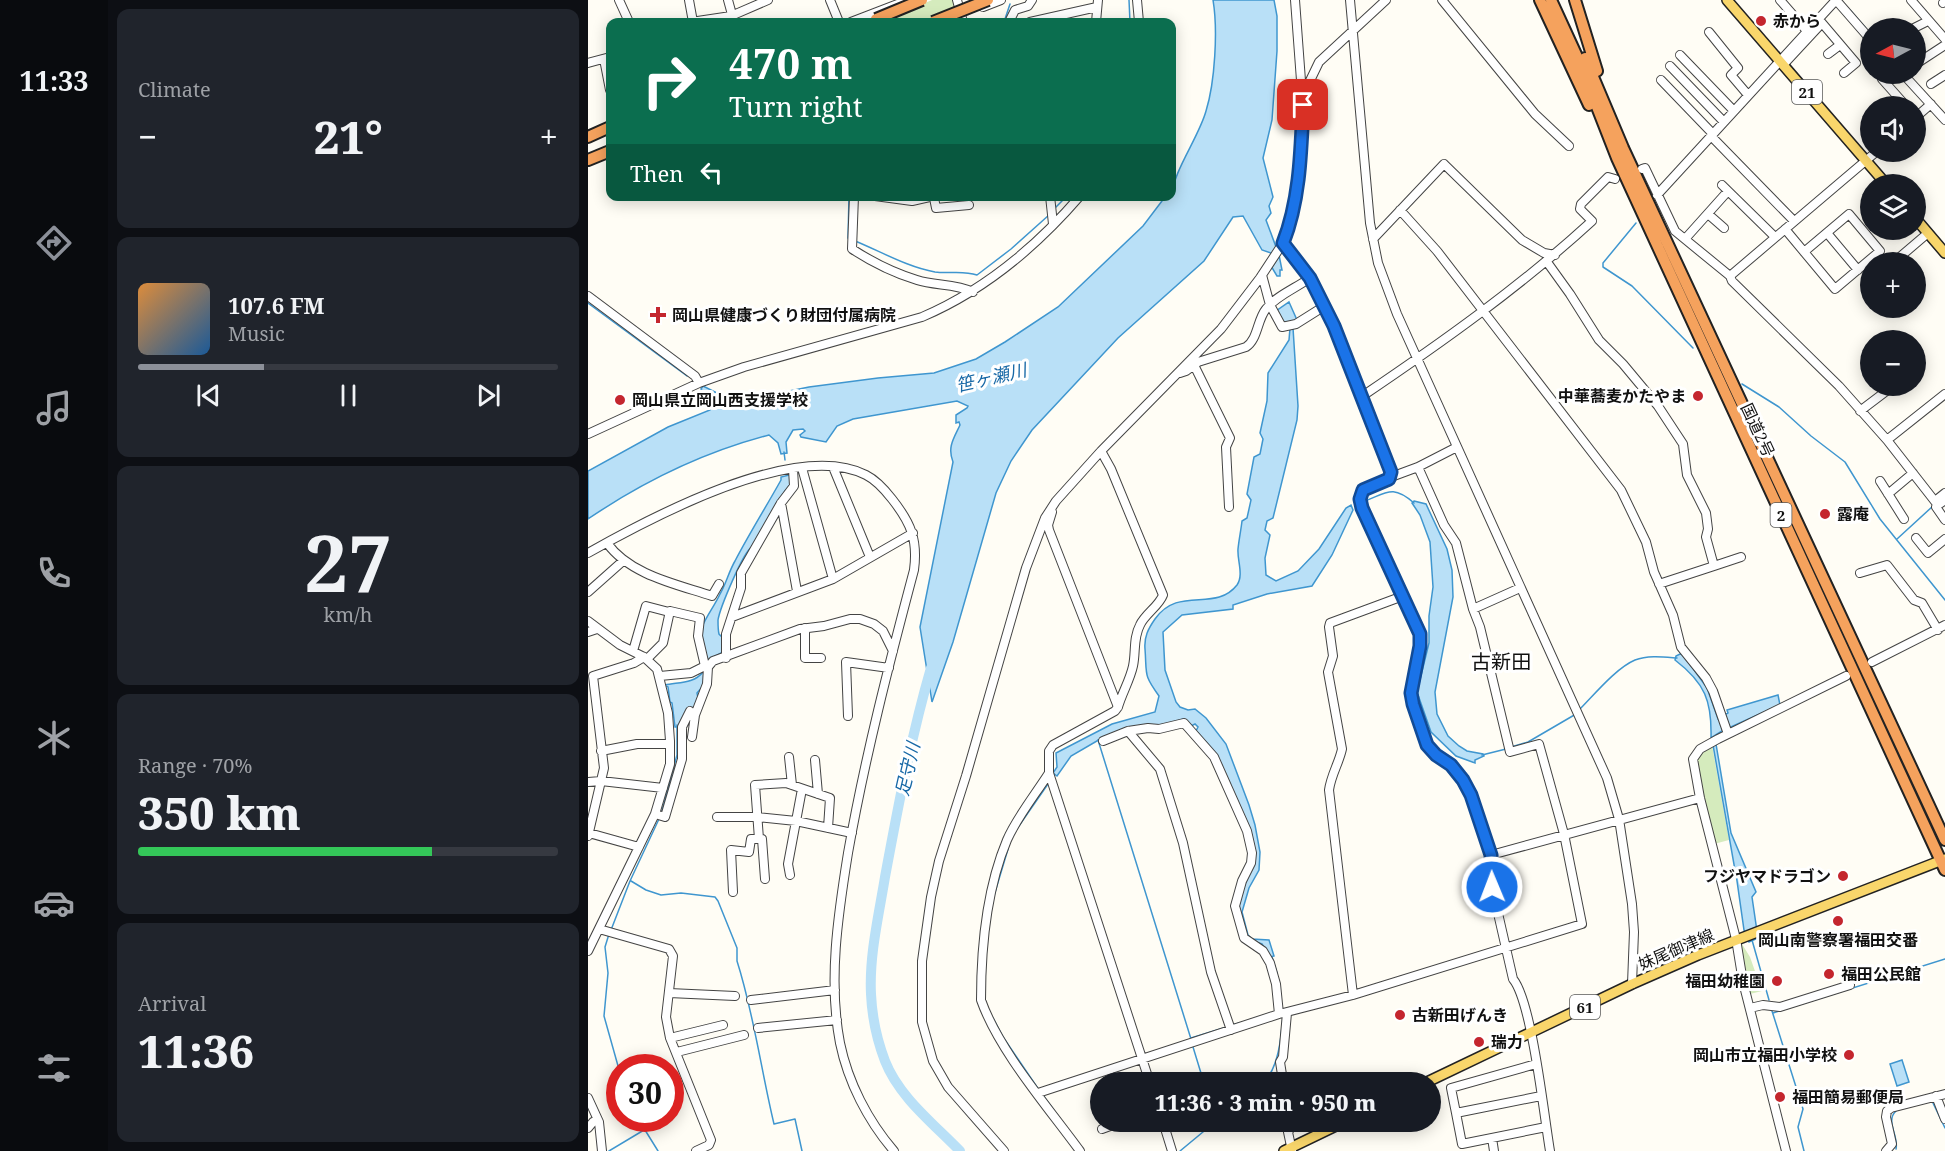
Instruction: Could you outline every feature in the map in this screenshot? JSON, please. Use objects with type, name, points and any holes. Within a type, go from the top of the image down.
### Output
[{"type":"highway","points":[[879,18],[922,0]]},
{"type":"highway","points":[[943,18],[988,0]]},
{"type":"highway","name":"2","points":[[1540,0],[1617,159]]},
{"type":"highway","name":"国道2号","points":[[1551,0],[1579,61],[1617,159],[1944,864]]},
{"type":"highway","name":"国道2号","points":[[1559,0],[1623,148],[1945,840]]},
{"type":"highway","name":"2","points":[[1575,0],[1623,148]]},
{"type":"highway","points":[[588,136],[606,129]]},
{"type":"highway","points":[[588,160],[606,153]]},
{"type":"main road","name":"21","points":[[1727,0],[1860,154]]},
{"type":"main road","name":"21","points":[[1867,162],[1877,174]]},
{"type":"main road","points":[[1926,232],[1945,253]]},
{"type":"main road","name":"妹尾御津線","points":[[1441,1075],[1632,984],[1736,939],[1944,864]]},
{"type":"main road","points":[[1289,1150],[1324,1132]]},
{"type":"street","points":[[619,0],[627,18]]},
{"type":"street","points":[[689,0],[691,18]]},
{"type":"street","points":[[728,0],[733,18]]},
{"type":"street","points":[[735,18],[766,0]]},
{"type":"street","points":[[830,0],[837,18]]},
{"type":"street","points":[[879,18],[908,0]]},
{"type":"street","points":[[957,0],[962,18]]},
{"type":"street","points":[[964,18],[1001,0]]},
{"type":"street","points":[[1011,18],[1016,10],[1028,6],[1032,0]]},
{"type":"street","points":[[1137,0],[1139,18]]},
{"type":"street","points":[[1295,0],[1303,105]]},
{"type":"street","points":[[1350,0],[1367,199],[1378,263],[1387,290],[1606,778],[1619,819],[1634,932],[1632,984]]},
{"type":"street","points":[[1004,1151],[948,1087],[933,1061],[922,1022],[922,962],[931,897],[939,861],[1026,568],[1037,535],[1053,506],[1101,451],[1221,329],[1281,247],[1290,224],[1295,200],[1306,89],[1319,62],[1386,0]]},
{"type":"street","points":[[1442,0],[1535,114],[1569,146]]},
{"type":"street","points":[[1780,0],[1813,28]]},
{"type":"street","points":[[1657,195],[1748,95],[1781,63],[1836,0],[1860,28]]},
{"type":"street","points":[[1911,0],[1928,21],[1943,34]]},
{"type":"street","points":[[1044,18],[1098,3],[1096,18]]},
{"type":"street","points":[[1813,28],[1822,23],[1856,63],[1844,73]]},
{"type":"street","points":[[1709,32],[1738,68],[1731,75],[1748,95]]},
{"type":"street","points":[[1828,54],[1840,45]]},
{"type":"street","points":[[1926,57],[1945,45]]},
{"type":"street","points":[[1680,55],[1734,111]]},
{"type":"street","points":[[588,63],[606,58]]},
{"type":"street","points":[[1670,66],[1724,123]]},
{"type":"street","points":[[1931,84],[1945,75]]},
{"type":"street","points":[[1661,80],[1794,221]]},
{"type":"street","points":[[1886,84],[1897,96]]},
{"type":"street","points":[[1912,84],[1945,120]]},
{"type":"street","points":[[1926,108],[1931,104]]},
{"type":"street","points":[[1731,276],[1865,162]]},
{"type":"street","points":[[1373,238],[1444,164],[1522,240],[1544,253],[1555,255]]},
{"type":"street","points":[[1642,169],[1645,168],[1675,231],[1731,276],[1732,281],[1839,386],[1938,502]]},
{"type":"street","points":[[1361,397],[1418,359],[1547,262],[1592,221],[1580,209],[1581,204],[1608,177],[1615,179]]},
{"type":"street","points":[[1722,184],[1775,237]]},
{"type":"street","points":[[1685,239],[1728,191]]},
{"type":"street","points":[[854,201],[852,249],[875,264],[918,281],[963,287],[972,292]]},
{"type":"street","points":[[935,201],[936,208],[969,205]]},
{"type":"street","points":[[1051,201],[1053,224]]},
{"type":"street","points":[[588,434],[699,383],[744,367],[922,317],[948,306],[972,292],[1012,261],[1075,201]]},
{"type":"street","points":[[1400,210],[1437,251],[1622,490],[1646,542],[1659,584],[1673,615],[1681,647],[1707,678],[1728,734]]},
{"type":"street","points":[[1708,214],[1724,228]]},
{"type":"street","points":[[1785,229],[1804,252],[1835,289],[1880,251],[1849,214],[1804,252]]},
{"type":"street","points":[[1827,233],[1858,270]]},
{"type":"street","points":[[1906,252],[1928,234]]},
{"type":"street","points":[[1281,247],[1310,278],[1334,326],[1391,472],[1390,477]]},
{"type":"street","points":[[1547,262],[1599,340],[1623,364],[1658,406],[1683,444],[1687,475],[1706,513],[1708,529],[1706,537],[1714,566]]},
{"type":"street","points":[[1263,274],[1270,305],[1282,327],[1291,325],[1323,307]]},
{"type":"street","points":[[1179,372],[1186,371],[1198,362],[1246,347],[1251,343],[1260,318],[1270,305],[1310,278]]},
{"type":"street","points":[[588,296],[695,376],[699,383]]},
{"type":"street","points":[[1194,365],[1230,438],[1226,447],[1228,507]]},
{"type":"street","points":[[1887,440],[1945,394]]},
{"type":"street","points":[[1860,411],[1880,396]]},
{"type":"street","points":[[1457,447],[1363,490],[1361,504],[1420,634],[1420,646],[1411,693],[1427,745],[1436,755],[1451,765],[1463,780],[1471,795],[1491,855],[1492,887],[1513,979],[1520,988],[1531,1033],[1550,1151]]},
{"type":"street","points":[[1101,451],[1111,468],[1162,595],[1139,625],[1134,642],[1132,671],[1115,711],[1053,745],[1049,752],[1049,773],[1146,1072]]},
{"type":"street","points":[[1040,1092],[1192,1042],[1230,1027],[1353,995],[1582,924],[1564,834],[1539,744],[1510,752],[1480,627],[1456,543],[1444,525],[1418,466]]},
{"type":"street","points":[[833,467],[870,557]]},
{"type":"street","points":[[588,553],[721,489],[754,476],[793,468],[833,467],[859,472],[877,483],[895,502],[913,534],[916,555],[914,570],[871,735],[841,897],[836,947],[835,990],[840,1043],[857,1093],[894,1151]]},
{"type":"street","points":[[726,658],[726,634],[741,588],[741,573],[780,503],[794,486],[793,468]]},
{"type":"street","points":[[802,468],[832,579]]},
{"type":"street","points":[[1887,494],[1913,473]]},
{"type":"street","points":[[1880,481],[1904,519]]},
{"type":"street","points":[[1945,493],[1936,507],[1945,520]]},
{"type":"street","points":[[780,503],[797,591]]},
{"type":"street","points":[[1053,506],[1048,525],[1049,530],[1118,706]]},
{"type":"street","points":[[732,617],[832,579],[913,534]]},
{"type":"street","points":[[1916,538],[1928,553],[1945,539]]},
{"type":"street","points":[[607,543],[624,560],[644,572],[712,596],[719,584]]},
{"type":"street","points":[[1659,584],[1741,557]]},
{"type":"street","points":[[588,592],[624,560]]},
{"type":"street","points":[[1860,573],[1887,565],[1914,600],[1922,603],[1941,627],[1872,662]]},
{"type":"street","points":[[1473,609],[1520,588]]},
{"type":"street","points":[[1353,995],[1329,790],[1330,780],[1342,749],[1328,672],[1332,656],[1329,627],[1330,623],[1402,596]]},
{"type":"street","points":[[633,651],[646,606],[700,618],[698,636],[706,667],[707,684],[695,716],[692,737]]},
{"type":"street","points":[[639,847],[589,835],[604,768],[593,676],[646,658],[663,643],[669,612]]},
{"type":"street","points":[[660,676],[691,673],[706,667],[713,661],[805,628],[850,619],[874,624],[884,631],[892,651]]},
{"type":"street","points":[[588,621],[620,645],[646,658],[657,669],[669,713],[670,744],[670,764],[659,815],[639,847],[606,932],[590,941],[588,951]]},
{"type":"street","points":[[805,628],[806,658],[821,658]]},
{"type":"street","points":[[588,632],[597,629]]},
{"type":"street","points":[[848,716],[846,662],[889,668]]},
{"type":"street","points":[[1786,1151],[1743,982],[1736,939],[1700,798],[1693,759],[1700,749],[1708,744],[1846,676]]},
{"type":"street","points":[[659,815],[665,817],[680,768],[681,731],[690,711]]},
{"type":"street","points":[[1103,741],[1128,731],[1159,729],[1184,723],[1205,745],[1217,762],[1241,814],[1252,853],[1251,863],[1235,903],[1244,938],[1263,951],[1270,963],[1276,984],[1281,1013],[1282,1072]]},
{"type":"street","points":[[1128,731],[1160,769],[1183,843],[1211,972],[1230,1027]]},
{"type":"street","points":[[602,751],[637,744],[670,744]]},
{"type":"street","points":[[789,757],[792,785]]},
{"type":"street","points":[[814,760],[818,795]]},
{"type":"street","points":[[1049,773],[1012,830],[1003,853],[984,923],[981,1000],[1009,1055],[1040,1092],[1080,1151]]},
{"type":"street","points":[[588,782],[601,781],[663,788]]},
{"type":"street","points":[[759,839],[755,785],[786,783],[830,798],[828,828]]},
{"type":"street","points":[[790,874],[788,864],[802,789]]},
{"type":"street","points":[[1491,855],[1700,798]]},
{"type":"street","points":[[717,817],[757,817],[796,821],[852,833]]},
{"type":"street","points":[[733,892],[731,850],[749,852],[751,839],[762,838],[765,879]]},
{"type":"street","points":[[606,932],[669,949],[673,956],[666,1017],[670,1038],[711,1140],[709,1145],[696,1151]]},
{"type":"street","points":[[1750,1008],[1763,1005],[1780,1007],[1850,985]]},
{"type":"street","points":[[751,1000],[835,990]]},
{"type":"street","points":[[669,993],[735,996]]},
{"type":"street","points":[[758,1028],[837,1020]]},
{"type":"street","points":[[670,1038],[723,1025]]},
{"type":"street","points":[[677,1052],[744,1035]]},
{"type":"street","points":[[1536,1064],[1451,1088],[1462,1148],[1492,1138],[1546,1127]]},
{"type":"street","points":[[1455,1068],[1460,1085]]},
{"type":"street","points":[[1886,1151],[1892,1144],[1886,1117],[1887,1111],[1945,1094]]},
{"type":"street","points":[[1456,1113],[1541,1096]]},
{"type":"street","points":[[1936,1096],[1945,1119]]},
{"type":"street","points":[[588,1098],[598,1119],[602,1151]]},
{"type":"street","points":[[588,1128],[598,1119]]},
{"type":"street","points":[[1166,1132],[1172,1151]]},
{"type":"street","points":[[1288,1132],[1289,1150]]},
{"type":"street","points":[[1492,1138],[1494,1151]]},
{"type":"green space","points":[[932,0],[954,0],[956,8],[932,18],[889,18]]},
{"type":"green space","points":[[1712,745],[1729,840],[1714,844],[1696,764],[1700,755]]},
{"type":"green space","points":[[1742,944],[1750,957],[1762,991],[1750,994],[1739,946]]},
{"type":"water","name":"笹ヶ瀬川","points":[[1213,0],[1274,0],[1277,16],[1277,51],[1272,120],[1263,158],[1273,197],[1269,206],[1271,213],[1266,220],[1279,255],[1282,270],[1280,270],[1280,276],[1277,276],[1271,266],[1271,253],[1262,250],[1243,216],[1233,217],[1204,261],[1118,338],[1032,430],[1011,461],[996,493],[953,642],[932,702],[920,627],[953,462],[951,447],[960,425],[959,422],[956,423],[956,415],[968,406],[957,401],[853,419],[837,426],[826,442],[801,437],[800,435],[805,431],[803,429],[793,430],[786,442],[787,453],[781,454],[778,443],[769,435],[745,442],[675,469],[631,492],[588,519],[588,471],[668,427],[710,410],[712,404],[701,389],[703,386],[735,402],[809,387],[934,373],[976,359],[1058,307],[1143,226],[1162,201],[1176,201],[1176,177],[1203,121],[1209,99],[1213,71],[1215,12]]},
{"type":"water","points":[[1289,302],[1297,320],[1283,324],[1276,311]]},
{"type":"water","points":[[1290,328],[1293,328],[1297,420],[1273,518],[1267,521],[1265,530],[1270,535],[1265,558],[1266,575],[1276,581],[1298,571],[1319,549],[1346,508],[1351,505],[1353,510],[1332,555],[1312,586],[1267,594],[1233,605],[1233,609],[1182,615],[1163,632],[1165,670],[1176,702],[1180,707],[1188,710],[1195,709],[1206,718],[1226,744],[1249,805],[1260,852],[1259,870],[1249,888],[1242,912],[1248,935],[1252,939],[1269,940],[1274,956],[1270,957],[1262,944],[1247,939],[1237,904],[1252,867],[1255,850],[1214,751],[1196,731],[1198,727],[1195,724],[1191,726],[1183,719],[1161,726],[1145,725],[1126,729],[1102,738],[1071,756],[1057,776],[1053,773],[1057,767],[1056,753],[1112,724],[1155,712],[1159,696],[1147,674],[1145,641],[1155,619],[1175,603],[1218,597],[1228,593],[1237,585],[1240,577],[1238,549],[1242,521],[1247,518],[1251,500],[1247,494],[1254,457],[1260,454],[1263,439],[1260,433],[1267,401],[1268,373],[1289,340]]},
{"type":"water","points":[[792,476],[790,485],[743,559],[723,604],[718,622],[719,634],[723,638],[723,652],[710,659],[704,685],[697,693],[698,698],[694,708],[688,710],[680,727],[675,727],[672,703],[668,687],[665,685],[690,681],[703,672],[706,661],[701,638],[702,627],[781,477]]},
{"type":"water","points":[[1414,501],[1426,504],[1447,549],[1452,570],[1453,597],[1435,692],[1437,714],[1448,736],[1459,746],[1467,751],[1483,754],[1484,756],[1475,760],[1475,763],[1456,756],[1431,732],[1417,692],[1429,643],[1429,616],[1433,587],[1430,542],[1420,515],[1412,503]]},
{"type":"water","points":[[1682,653],[1707,688],[1718,719],[1728,713],[1727,710],[1778,695],[1780,705],[1711,738],[1710,713],[1705,694],[1693,677],[1675,660],[1676,656]]},
{"type":"water","points":[[1716,744],[1731,833],[1756,892],[1752,897],[1758,938],[1749,942],[1744,930],[1736,874],[1722,877],[1735,870],[1713,745]]},
{"type":"water","points":[[1902,1060],[1909,1082],[1897,1086],[1890,1064]]},
{"type":"waterway","points":[[1129,0],[1130,18]]},
{"type":"waterway","points":[[1005,18],[1010,4]]},
{"type":"waterway","points":[[1850,10],[1860,22]]},
{"type":"waterway","points":[[849,201],[848,238],[850,239]]},
{"type":"waterway","points":[[1054,209],[1062,201]]},
{"type":"waterway","points":[[855,241],[925,270],[977,275],[1049,215]]},
{"type":"waterway","points":[[1636,223],[1603,263],[1603,267],[1632,286],[1693,348]]},
{"type":"waterway","points":[[588,303],[687,376]]},
{"type":"waterway","points":[[1742,384],[1779,407],[1845,462],[1880,519],[1945,600]]},
{"type":"waterway","points":[[784,452],[785,460]]},
{"type":"waterway","points":[[1365,501],[1385,493],[1395,492],[1414,503]]},
{"type":"waterway","points":[[1897,539],[1933,506]]},
{"type":"waterway","points":[[1579,710],[1605,682],[1635,660],[1645,657],[1677,658]]},
{"type":"waterway","name":"足守川","points":[[931,668],[911,746],[877,920],[871,980],[872,1011],[877,1036],[891,1074],[908,1098],[960,1151]]},
{"type":"waterway","points":[[1511,747],[1528,742],[1576,714]]},
{"type":"waterway","points":[[662,811],[677,755],[677,725]]},
{"type":"waterway","points":[[1098,740],[1191,1039]]},
{"type":"waterway","points":[[1482,755],[1506,749]]},
{"type":"waterway","points":[[1014,833],[1048,784]]},
{"type":"waterway","points":[[611,930],[630,881],[659,819]]},
{"type":"waterway","points":[[993,899],[1008,849]]},
{"type":"waterway","points":[[631,881],[646,890],[661,895],[681,893],[715,897],[718,901],[737,948],[737,961],[748,1001],[774,1124],[795,1119],[802,1151]]},
{"type":"waterway","points":[[609,934],[605,947],[608,973],[604,1016],[615,1054]]},
{"type":"waterway","points":[[1752,940],[1769,1000]]},
{"type":"waterway","points":[[1272,957],[1277,973]]},
{"type":"waterway","points":[[1773,1013],[1945,959]]},
{"type":"waterway","points":[[1772,1011],[1803,1109],[1798,1127],[1804,1151]]},
{"type":"waterway","points":[[1271,1072],[1280,1043],[1283,1016]]},
{"type":"waterway","points":[[993,1018],[1003,1037],[1039,1090]]},
{"type":"waterway","points":[[1232,1025],[1247,1021]]},
{"type":"waterway","points":[[1191,1038],[1227,1027]]},
{"type":"waterway","points":[[1193,1047],[1201,1072]]},
{"type":"waterway","points":[[1042,1094],[1064,1124]]},
{"type":"waterway","points":[[1932,1101],[1945,1128]]},
{"type":"waterway","points":[[1896,1111],[1892,1124],[1896,1149]]},
{"type":"waterway","points":[[609,1151],[641,1132]]},
{"type":"waterway","points":[[646,1132],[658,1151]]},
{"type":"waterway","points":[[1180,1151],[1203,1132]]},
{"type":"place","name":"赤から","points":[[1761,21]]},
{"type":"place","name":"岡山県健康づくり財団付属病院","points":[[658,315]]},
{"type":"place","name":"中華蕎麦かたやま","points":[[1698,396]]},
{"type":"place","name":"岡山県立岡山西支援学校","points":[[620,400]]},
{"type":"place","name":"露庵","points":[[1825,514]]},
{"type":"place","name":"フジヤマドラゴン","points":[[1843,876]]},
{"type":"place","name":"岡山南警察署福田交番","points":[[1838,921]]},
{"type":"place","name":"福田公民館","points":[[1829,974]]},
{"type":"place","name":"福田幼稚園","points":[[1777,981]]},
{"type":"place","name":"古新田げんき","points":[[1400,1015]]},
{"type":"place","name":"瑞力","points":[[1479,1042]]},
{"type":"place","name":"岡山市立福田小学校","points":[[1849,1055]]},
{"type":"place","name":"福田簡易郵便局","points":[[1780,1097]]},
{"type":"district","name":"古新田","points":[[1501,661]]},
{"type":"route","points":[[1303,105],[1295,200],[1283,243],[1310,278],[1334,326],[1391,472],[1389,479],[1363,490],[1360,494],[1362,508],[1420,634],[1420,646],[1411,693],[1427,745],[1436,755],[1451,765],[1471,795],[1491,855],[1492,887]]}]
